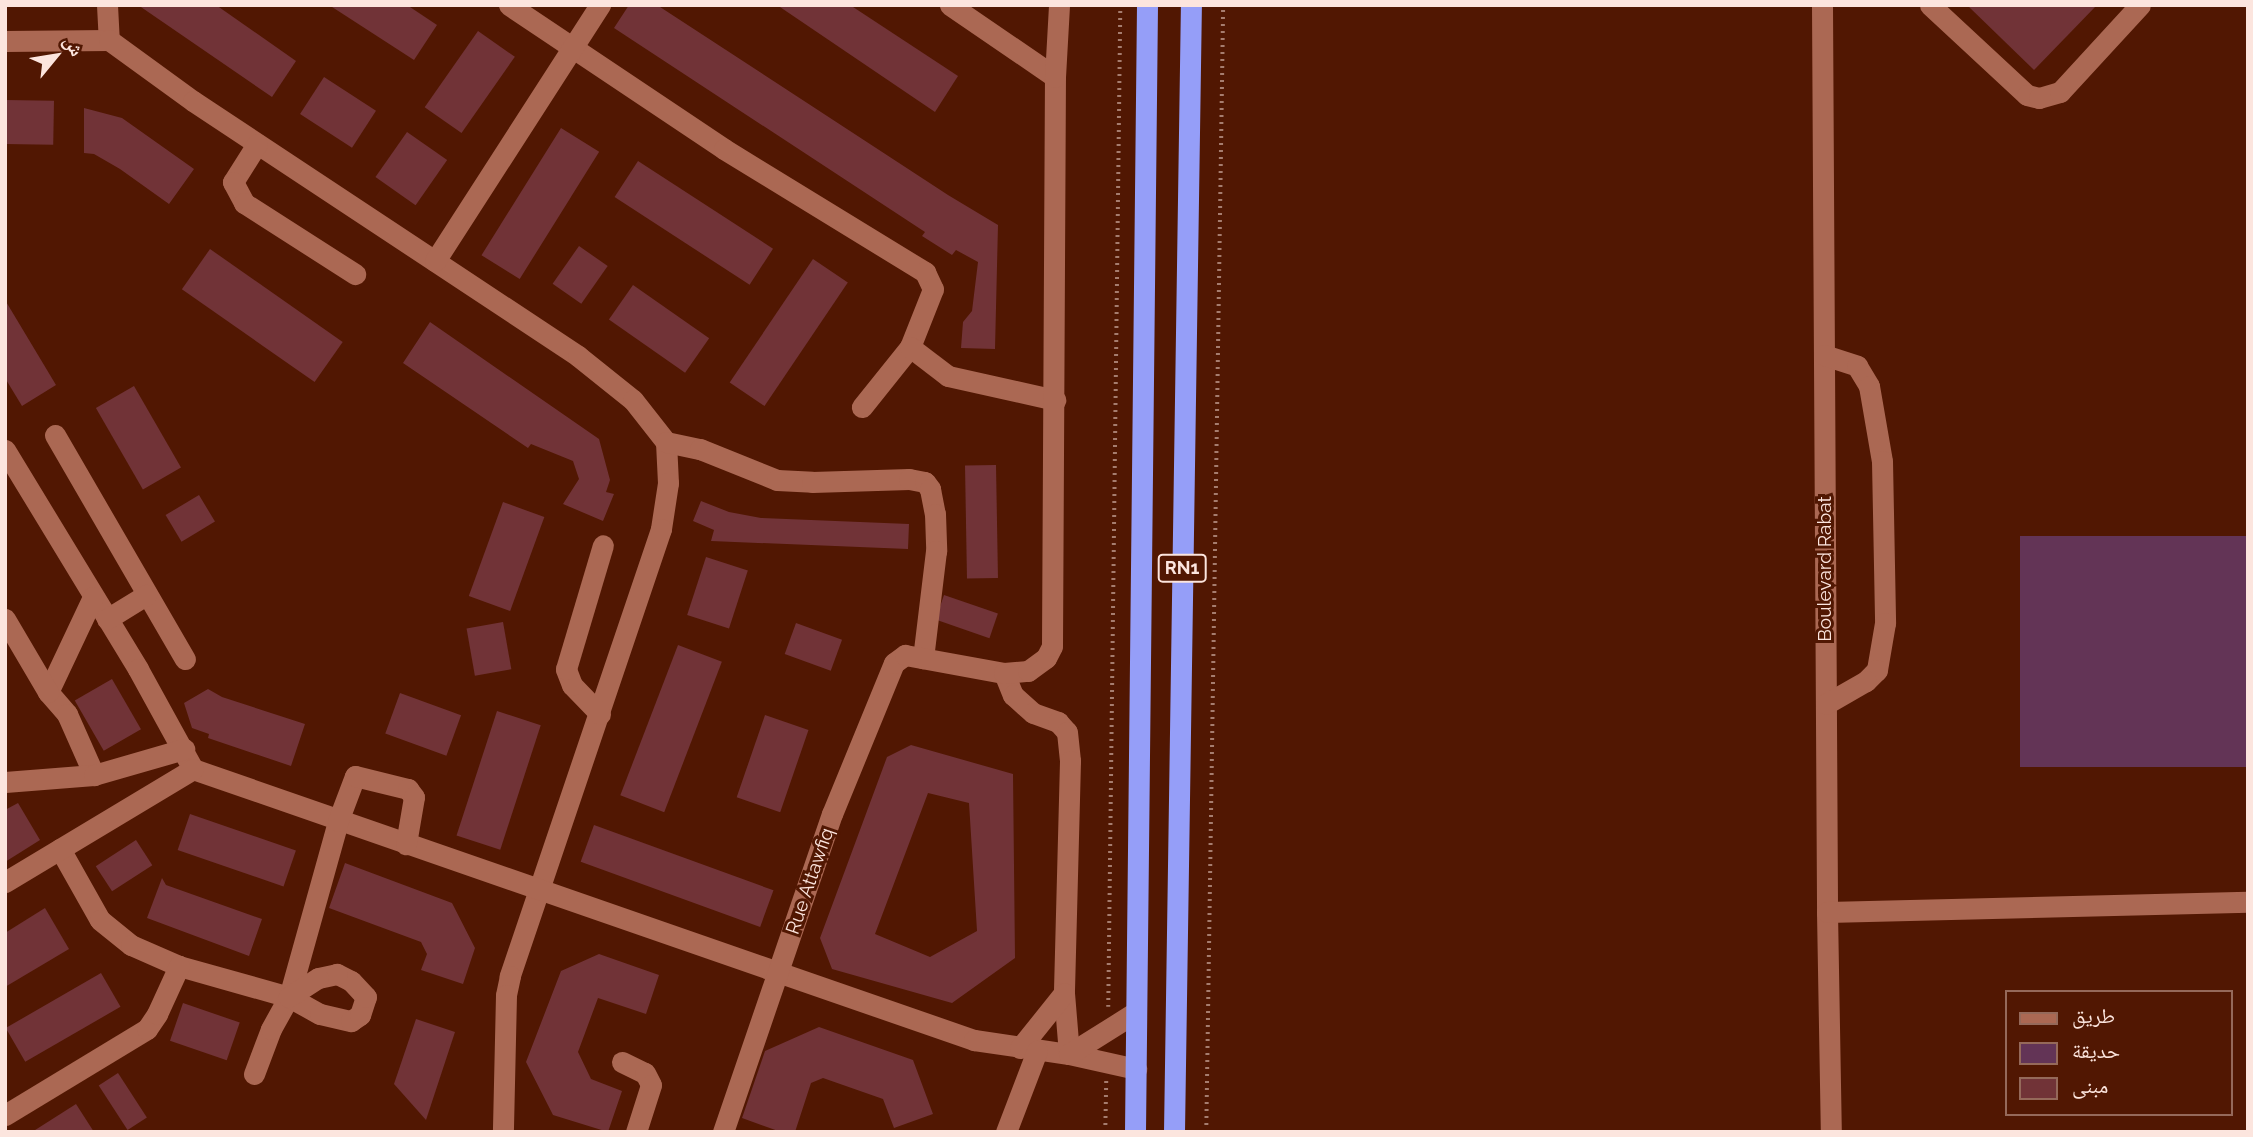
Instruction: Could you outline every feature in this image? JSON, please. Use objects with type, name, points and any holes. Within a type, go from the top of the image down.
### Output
[{"type":"highway","name":"RN1","points":[[1135,1132],[1147,5]]},
{"type":"highway","name":"RN1","points":[[1174,1132],[1191,5]]},
{"type":"street","points":[[107,5],[108,40]]},
{"type":"street","points":[[509,5],[724,149],[918,266],[931,282],[933,289],[910,347],[862,407]]},
{"type":"street","points":[[435,261],[600,5]]},
{"type":"street","points":[[950,5],[1055,77]]},
{"type":"street","points":[[666,442],[700,449],[777,480],[812,482],[909,479],[925,482],[930,489],[935,514],[936,551],[923,658],[1004,673],[1028,671],[1046,657],[1052,646],[1055,77],[1059,5]]},
{"type":"street","name":"Boulevard Rabat","points":[[1822,5],[1827,912],[1831,1132]]},
{"type":"street","points":[[1930,5],[2028,95],[2039,98],[2060,92],[2140,5]]},
{"type":"street","points":[[5,41],[108,40],[257,144],[610,379],[652,420],[666,442],[668,483],[661,529],[600,714],[517,950],[506,995],[503,1132]]},
{"type":"street","points":[[257,144],[233,182],[244,203],[355,274]]},
{"type":"street","points":[[910,347],[948,376],[1055,400]]},
{"type":"street","points":[[1824,355],[1857,366],[1869,386],[1882,461],[1885,623],[1877,670],[1866,681],[1826,704]]},
{"type":"street","points":[[55,435],[185,659]]},
{"type":"street","points":[[7,458],[107,620],[193,769],[974,1040],[1069,1054],[1136,1069]]},
{"type":"street","points":[[600,714],[572,685],[566,669],[603,545]]},
{"type":"street","points":[[107,620],[146,595]]},
{"type":"street","points":[[48,692],[93,597]]},
{"type":"street","points":[[5,619],[48,692],[66,714],[94,775]]},
{"type":"street","name":"Rue Attawfiq","points":[[723,1132],[832,814],[890,671],[898,658],[905,655],[923,658]]},
{"type":"street","points":[[1004,673],[1013,695],[1032,713],[1058,722],[1067,732],[1070,761],[1064,993],[1069,1054]]},
{"type":"street","points":[[5,782],[94,775],[184,750]]},
{"type":"street","points":[[5,882],[193,769]]},
{"type":"street","points":[[254,1074],[271,1029],[289,997],[338,821],[355,776],[408,789],[414,797],[406,844]]},
{"type":"street","points":[[60,849],[76,883],[100,919],[131,945],[179,966],[289,997]]},
{"type":"street","points":[[1827,912],[2248,902]]},
{"type":"street","points":[[5,1115],[147,1029],[157,1014],[179,966]]},
{"type":"street","points":[[1006,1132],[1028,1049],[1064,993]]},
{"type":"street","points":[[1069,1054],[1136,1012]]},
{"type":"street","points":[[622,1062],[645,1073],[651,1085],[636,1132]]},
{"type":"path","points":[[1107,1030],[1120,5]]},
{"type":"path","points":[[1206,1132],[1223,5]]},
{"type":"path","points":[[1105,1132],[1107,1062]]},
{"type":"green space","points":[[2020,536],[2248,536],[2248,767],[2020,767]]},
{"type":"building","points":[[138,5],[216,5],[296,61],[272,97]]},
{"type":"building","points":[[329,5],[407,5],[437,25],[414,60]]},
{"type":"building","points":[[629,5],[657,5],[998,225],[995,349],[961,348],[963,322],[972,311],[978,262],[956,250],[952,255],[922,236],[925,232],[614,28]]},
{"type":"building","points":[[777,5],[850,5],[958,76],[935,112]]},
{"type":"building","points":[[1967,5],[2097,5],[2034,70]]},
{"type":"building","points":[[478,31],[515,57],[462,133],[425,107]]},
{"type":"building","points":[[324,77],[376,111],[352,148],[300,114]]},
{"type":"building","points":[[5,100],[54,101],[53,145],[5,144]]},
{"type":"building","points":[[84,108],[122,118],[194,169],[169,204],[120,169],[94,154],[84,153]]},
{"type":"building","points":[[561,128],[599,152],[520,279],[482,255]]},
{"type":"building","points":[[407,132],[447,160],[416,205],[375,177]]},
{"type":"building","points":[[638,161],[773,249],[750,285],[615,197]]},
{"type":"building","points":[[579,246],[608,266],[581,304],[553,284]]},
{"type":"building","points":[[210,249],[343,342],[315,382],[182,289]]},
{"type":"building","points":[[813,259],[848,282],[764,406],[730,383]]},
{"type":"building","points":[[633,285],[709,338],[685,373],[609,319]]},
{"type":"building","points":[[5,300],[56,385],[22,406],[5,378]]},
{"type":"building","points":[[430,322],[599,439],[610,480],[606,492],[614,494],[603,521],[563,504],[579,479],[573,461],[531,444],[528,448],[403,363]]},
{"type":"building","points":[[134,386],[181,467],[143,489],[96,408]]},
{"type":"building","points":[[996,465],[998,578],[967,579],[965,466]]},
{"type":"building","points":[[199,495],[215,522],[182,542],[166,515]]},
{"type":"building","points":[[701,501],[729,512],[761,518],[909,524],[908,549],[711,541],[714,530],[693,521]]},
{"type":"building","points":[[503,502],[544,517],[510,611],[469,596]]},
{"type":"building","points":[[706,557],[748,571],[729,629],[687,615]]},
{"type":"building","points":[[944,595],[998,614],[989,638],[936,620]]},
{"type":"building","points":[[503,622],[511,669],[475,676],[467,628]]},
{"type":"building","points":[[796,623],[842,640],[831,671],[785,654]]},
{"type":"building","points":[[678,645],[722,662],[664,812],[620,795]]},
{"type":"building","points":[[112,679],[141,729],[104,751],[75,700]]},
{"type":"building","points":[[208,689],[222,697],[305,724],[291,766],[208,738],[209,734],[192,728],[184,703]]},
{"type":"building","points":[[400,693],[461,715],[446,756],[385,733]]},
{"type":"building","points":[[497,711],[541,725],[500,850],[457,836]]},
{"type":"building","points":[[765,715],[808,730],[780,812],[737,797]]},
{"type":"building","points":[[911,745],[1013,774],[1015,958],[952,1003],[832,969],[820,938],[887,757]],"holes":[[[928,793],[969,803],[977,931],[930,957],[875,934]]]},
{"type":"building","points":[[18,803],[40,840],[5,862],[5,810]]},
{"type":"building","points":[[190,814],[296,850],[284,886],[178,850]]},
{"type":"building","points":[[594,825],[773,890],[760,927],[581,862]]},
{"type":"building","points":[[136,840],[152,865],[112,891],[96,866]]},
{"type":"building","points":[[345,863],[452,903],[475,948],[463,984],[421,970],[427,954],[421,942],[329,908]]},
{"type":"building","points":[[162,878],[166,885],[262,919],[249,956],[147,918]]},
{"type":"building","points":[[45,908],[69,949],[5,987],[5,933]]},
{"type":"building","points":[[599,954],[659,975],[646,1014],[598,998],[578,1052],[591,1079],[622,1091],[608,1132],[553,1115],[526,1062],[561,971]]},
{"type":"building","points":[[101,973],[120,1007],[25,1062],[6,1028]]},
{"type":"building","points":[[183,1003],[240,1023],[227,1060],[170,1041]]},
{"type":"building","points":[[416,1019],[455,1032],[426,1120],[394,1084]]},
{"type":"building","points":[[819,1027],[913,1060],[933,1114],[894,1128],[883,1099],[823,1078],[811,1083],[795,1132],[781,1132],[742,1118],[765,1051]]},
{"type":"building","points":[[118,1073],[147,1117],[128,1130],[99,1086]]},
{"type":"building","points":[[76,1104],[94,1132],[32,1132]]}]
